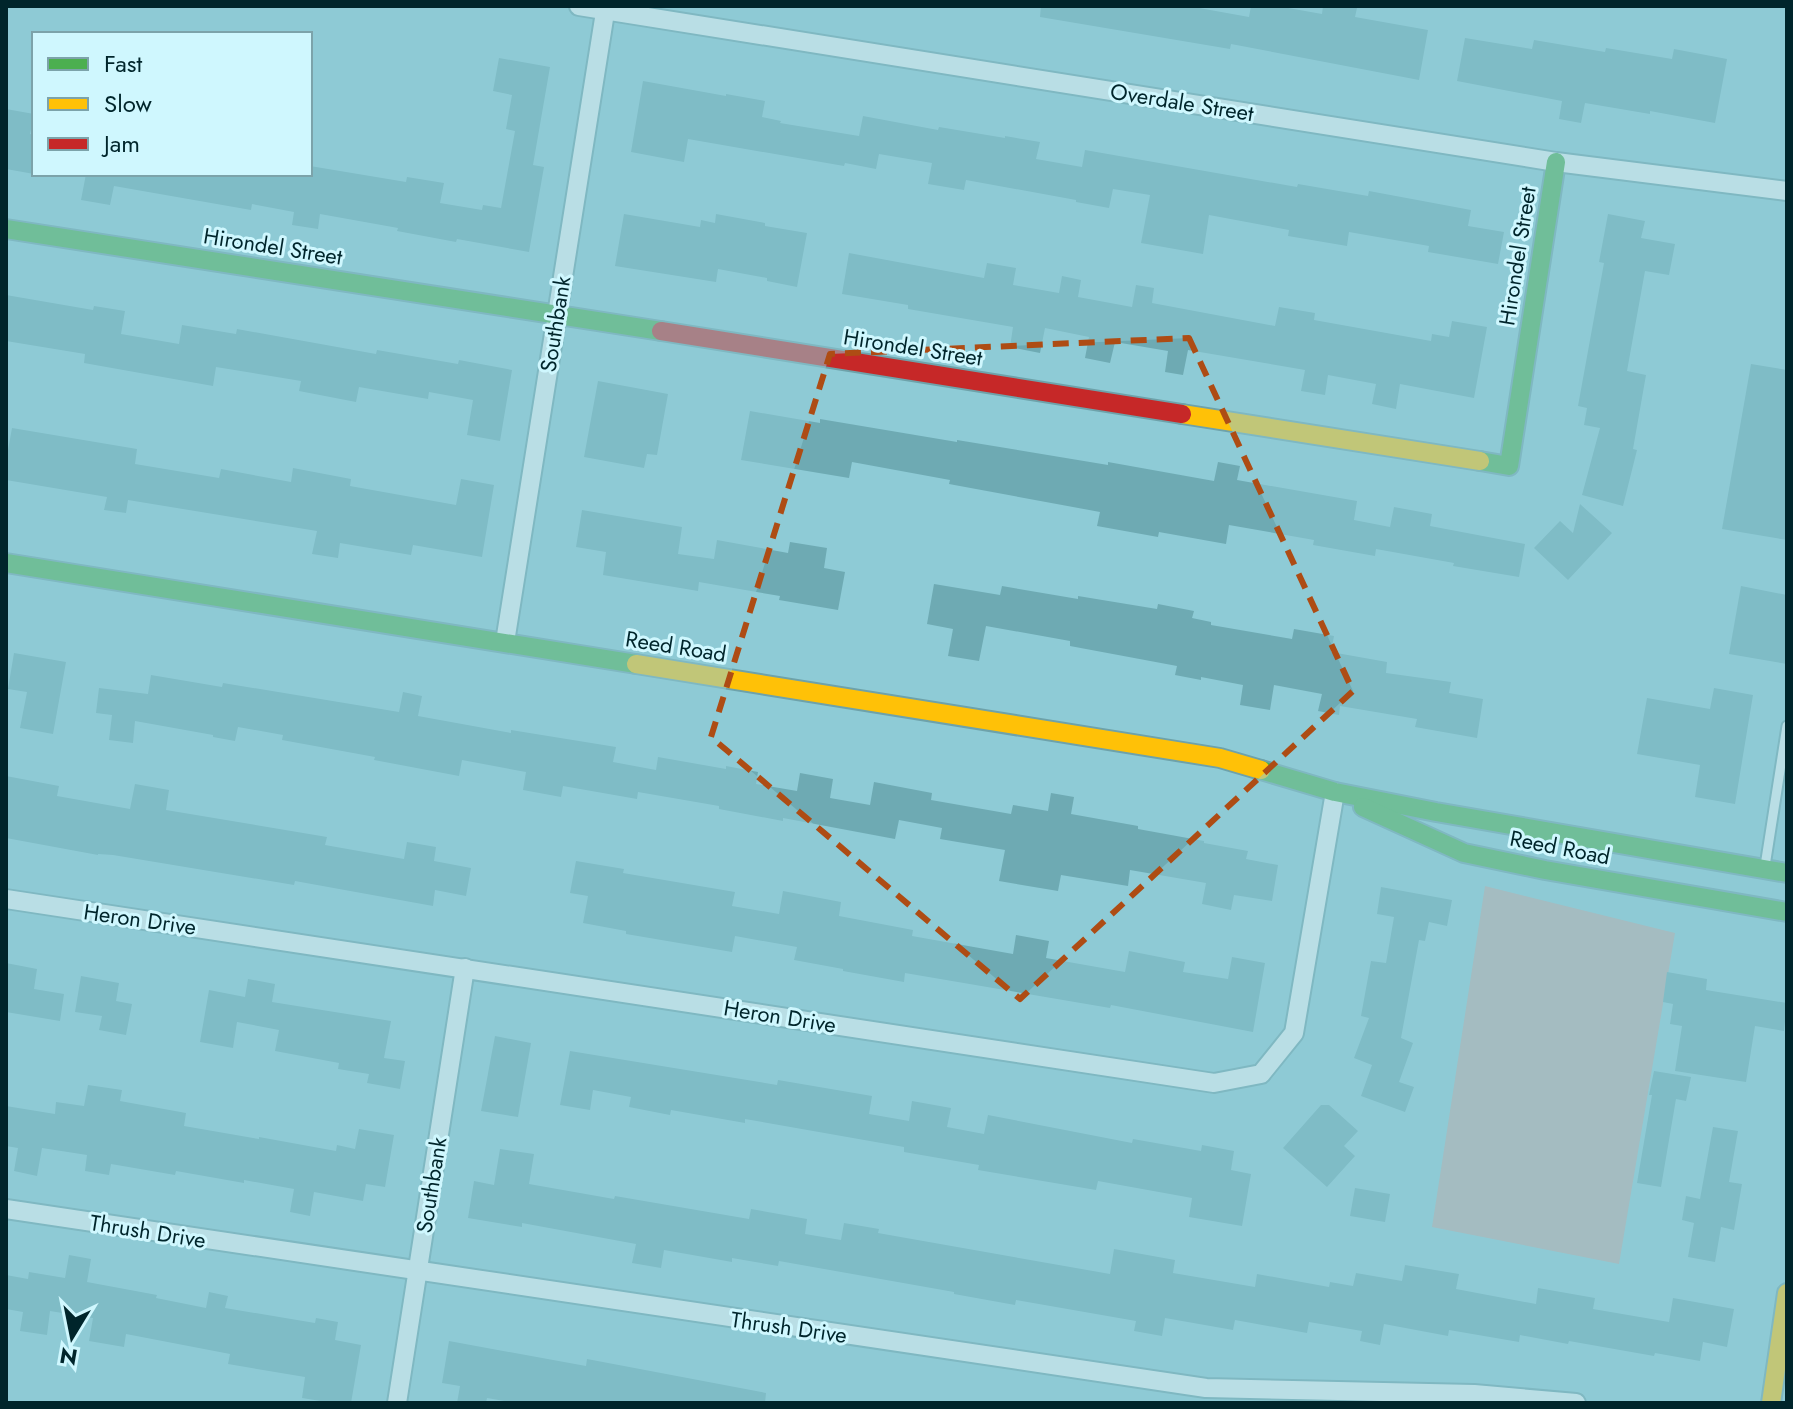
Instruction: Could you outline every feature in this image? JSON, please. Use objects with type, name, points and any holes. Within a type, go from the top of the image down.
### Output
[{"type":"street","name":"Overdale Street","points":[[579,6],[1556,162],[1787,191]]},
{"type":"street","name":"Southbank","points":[[505,642],[606,8]]},
{"type":"street","name":"Hirondel Street","points":[[6,229],[1509,466],[1556,162]]},
{"type":"street","name":"Reed Road","points":[[6,563],[1220,758],[1335,792],[1787,873]]},
{"type":"street","name":"Reed Road","points":[[1335,792],[1464,853],[1787,912]]},
{"type":"street","name":"Heron Drive","points":[[6,899],[1214,1083],[1261,1074],[1294,1033],[1335,792]]},
{"type":"street","name":"Southbank","points":[[397,1403],[465,968]]},
{"type":"street","name":"Thrush Drive","points":[[6,1209],[1206,1388],[1474,1394],[1576,1403]]},
{"type":"street","points":[[1771,1403],[1787,1293]]},
{"type":"lane","points":[[1764,869],[1780,804],[1787,726]]},
{"type":"highlighted area","points":[[1189,338],[1353,691],[1020,999],[711,737],[830,354]]},
{"type":"shaded area","points":[[1485,886],[1675,933],[1619,1264],[1432,1227]]},
{"type":"building","points":[[1041,6],[1188,6],[1249,17],[1251,6],[1277,6],[1322,14],[1323,6],[1346,6],[1357,8],[1355,17],[1428,30],[1419,80],[1231,44],[1230,49],[1040,17]]},
{"type":"building","points":[[1465,38],[1532,49],[1534,40],[1672,59],[1674,49],[1727,59],[1715,123],[1585,103],[1581,123],[1559,119],[1562,101],[1457,81]]},
{"type":"building","points":[[499,58],[550,67],[533,165],[544,167],[529,252],[457,239],[456,242],[320,214],[318,229],[292,225],[294,212],[252,204],[251,210],[114,186],[110,205],[81,200],[86,176],[312,176],[312,166],[406,182],[407,177],[444,183],[440,203],[482,210],[483,205],[501,208],[515,131],[506,129],[512,95],[493,91]]},
{"type":"building","points":[[643,81],[765,101],[762,117],[780,123],[859,136],[863,116],[938,130],[939,127],[1040,142],[1036,159],[1082,167],[1085,150],[1297,187],[1298,184],[1368,196],[1369,191],[1471,210],[1468,226],[1504,232],[1498,264],[1428,252],[1429,246],[1349,232],[1347,246],[1288,236],[1289,230],[1209,215],[1203,254],[1141,243],[1150,195],[1113,189],[1109,208],[966,180],[964,190],[928,184],[932,163],[879,154],[876,169],[688,139],[684,162],[631,152]]},
{"type":"building","points":[[6,109],[32,114],[32,174],[6,169]]},
{"type":"building","points":[[624,214],[700,227],[701,220],[715,223],[716,214],[807,233],[797,287],[718,269],[716,282],[615,266]]},
{"type":"building","points":[[1608,214],[1645,221],[1641,238],[1675,244],[1669,275],[1645,271],[1627,371],[1646,375],[1633,449],[1637,450],[1623,506],[1582,495],[1600,428],[1584,425],[1587,408],[1578,406],[1604,263],[1599,262]]},
{"type":"building","points":[[849,253],[984,278],[987,263],[1016,268],[1013,285],[1059,293],[1062,276],[1081,280],[1078,297],[1132,307],[1136,285],[1154,288],[1152,303],[1275,326],[1279,307],[1315,313],[1314,320],[1431,341],[1432,334],[1449,337],[1452,321],[1487,327],[1474,398],[1400,384],[1396,409],[1372,404],[1376,384],[1328,375],[1325,395],[1301,391],[1305,370],[1188,350],[1183,375],[1165,372],[1168,351],[1115,342],[1110,363],[1085,358],[1089,337],[1045,328],[1040,353],[1010,347],[1013,327],[842,294]]},
{"type":"building","points":[[6,295],[93,310],[94,306],[125,311],[121,334],[179,344],[182,325],[236,334],[237,329],[376,354],[377,350],[512,370],[500,441],[467,435],[473,400],[429,392],[428,399],[359,387],[356,402],[299,391],[301,381],[216,367],[213,386],[84,363],[85,354],[6,341]]},
{"type":"building","points":[[1751,364],[1787,370],[1787,540],[1722,529]]},
{"type":"building","points":[[598,381],[668,394],[657,455],[647,454],[644,468],[584,457]]},
{"type":"building","points":[[750,411],[820,423],[820,419],[1108,465],[1108,462],[1214,481],[1218,462],[1240,466],[1237,480],[1357,501],[1354,520],[1390,527],[1394,507],[1432,514],[1430,526],[1525,544],[1519,577],[1376,549],[1375,556],[1313,545],[1314,540],[1229,525],[1226,544],[1159,532],[1158,537],[1097,526],[1100,512],[852,462],[849,478],[741,460]]},
{"type":"building","points":[[12,428],[137,449],[135,464],[219,478],[221,469],[291,482],[293,468],[351,479],[350,486],[456,505],[461,479],[494,485],[482,557],[413,545],[411,555],[340,543],[338,558],[312,554],[317,531],[128,500],[126,513],[104,510],[107,497],[6,480]]},
{"type":"building","points":[[1580,504],[1612,533],[1568,580],[1534,548],[1560,521],[1573,533]]},
{"type":"building","points":[[582,510],[682,527],[678,554],[714,559],[717,540],[788,553],[790,542],[827,548],[824,568],[845,572],[838,610],[699,582],[698,591],[603,575],[606,552],[576,547]]},
{"type":"building","points":[[934,584],[1000,595],[1002,586],[1157,609],[1158,604],[1194,611],[1192,618],[1211,622],[1211,625],[1292,639],[1294,629],[1334,636],[1331,652],[1387,662],[1386,673],[1451,682],[1449,693],[1483,699],[1477,738],[1415,727],[1417,719],[1340,706],[1339,715],[1318,711],[1322,694],[1274,685],[1270,710],[1240,705],[1243,685],[1175,675],[1177,666],[1070,646],[1070,641],[986,626],[979,661],[948,656],[953,629],[927,624]]},
{"type":"building","points":[[1741,586],[1787,595],[1787,664],[1729,654]]},
{"type":"building","points":[[14,653],[66,662],[53,734],[20,728],[27,692],[8,689]]},
{"type":"building","points":[[151,675],[222,687],[223,683],[399,712],[403,692],[422,696],[418,716],[511,733],[511,730],[616,747],[613,762],[656,770],[658,757],[726,769],[726,766],[758,772],[756,784],[797,791],[800,773],[833,779],[830,798],[870,805],[874,782],[932,793],[931,800],[1011,814],[1013,805],[1048,811],[1051,793],[1074,797],[1071,814],[1248,851],[1246,859],[1278,865],[1272,901],[1234,895],[1231,910],[1202,904],[1206,883],[1130,870],[1128,886],[1061,875],[1058,891],[999,881],[1005,850],[940,839],[942,828],[899,820],[895,839],[783,818],[783,821],[638,792],[637,799],[563,786],[561,797],[523,790],[526,772],[462,760],[459,776],[282,740],[283,735],[238,727],[235,741],[135,721],[133,743],[109,740],[112,715],[96,713],[99,688],[148,694]]},
{"type":"building","points":[[1714,688],[1753,695],[1735,804],[1695,797],[1700,765],[1637,754],[1647,698],[1710,709]]},
{"type":"building","points":[[6,776],[59,786],[57,796],[130,809],[135,784],[169,790],[166,810],[327,837],[325,845],[404,859],[407,842],[436,847],[434,861],[471,868],[466,896],[435,890],[433,906],[295,881],[294,885],[6,838]]},
{"type":"building","points":[[576,861],[624,869],[623,873],[735,892],[732,906],[779,914],[783,891],[841,902],[839,916],[913,930],[912,936],[1013,954],[1016,935],[1049,941],[1046,958],[1125,972],[1129,951],[1185,962],[1183,972],[1228,979],[1232,957],[1265,963],[1253,1032],[1111,1005],[1110,1008],[905,973],[904,982],[843,971],[794,960],[797,947],[735,936],[732,952],[626,934],[626,931],[583,923],[588,896],[570,893]]},
{"type":"building","points":[[1381,887],[1452,900],[1447,926],[1429,922],[1425,941],[1419,940],[1401,1038],[1413,1043],[1399,1082],[1414,1087],[1405,1112],[1361,1096],[1372,1065],[1354,1058],[1369,1018],[1361,1016],[1371,961],[1386,963],[1394,917],[1377,914]]},
{"type":"building","points":[[6,963],[37,969],[34,989],[64,994],[60,1021],[6,1012]]},
{"type":"building","points":[[1667,972],[1707,979],[1706,990],[1787,1003],[1784,1031],[1755,1026],[1746,1082],[1675,1071],[1682,1026],[1670,1024],[1673,1004],[1663,1002]]},
{"type":"building","points":[[81,976],[119,983],[116,1001],[132,1004],[126,1035],[99,1030],[102,1016],[75,1012]]},
{"type":"building","points":[[248,979],[275,984],[272,1002],[391,1021],[384,1058],[405,1061],[400,1089],[367,1083],[369,1074],[338,1069],[339,1063],[275,1051],[279,1030],[237,1022],[233,1048],[200,1042],[209,990],[245,997]]},
{"type":"building","points":[[495,1036],[531,1043],[518,1117],[481,1111]]},
{"type":"building","points":[[570,1051],[777,1085],[778,1080],[872,1096],[869,1114],[909,1121],[912,1101],[951,1108],[947,1127],[984,1134],[988,1115],[1132,1143],[1133,1139],[1201,1151],[1202,1145],[1234,1151],[1231,1170],[1251,1174],[1242,1226],[1189,1217],[1192,1198],[1098,1181],[1096,1190],[978,1170],[979,1165],[904,1152],[904,1147],[745,1119],[745,1123],[671,1110],[670,1115],[629,1107],[631,1097],[593,1090],[590,1110],[560,1105]]},
{"type":"building","points":[[1654,1071],[1691,1077],[1686,1101],[1676,1099],[1661,1187],[1637,1183]]},
{"type":"building","points":[[88,1085],[122,1090],[120,1101],[186,1113],[184,1126],[259,1139],[336,1151],[337,1145],[355,1149],[359,1129],[394,1135],[385,1187],[366,1184],[363,1201],[314,1192],[310,1216],[290,1212],[294,1189],[111,1164],[109,1175],[85,1171],[87,1155],[42,1148],[37,1176],[14,1171],[18,1148],[6,1146],[6,1106],[55,1114],[56,1102],[84,1106]]},
{"type":"building","points":[[1321,1105],[1329,1105],[1358,1131],[1344,1146],[1355,1156],[1327,1187],[1283,1148]]},
{"type":"building","points":[[1713,1127],[1738,1131],[1729,1182],[1742,1184],[1734,1230],[1721,1227],[1715,1262],[1688,1257],[1694,1223],[1682,1220],[1686,1196],[1700,1199]]},
{"type":"building","points":[[500,1149],[534,1154],[529,1184],[749,1219],[751,1209],[807,1219],[805,1234],[841,1240],[844,1223],[879,1229],[878,1233],[1110,1274],[1114,1249],[1175,1260],[1173,1273],[1255,1287],[1257,1274],[1329,1287],[1330,1282],[1353,1286],[1356,1273],[1402,1281],[1405,1265],[1459,1274],[1456,1289],[1536,1304],[1538,1288],[1595,1298],[1593,1309],[1669,1322],[1673,1298],[1734,1309],[1727,1347],[1703,1342],[1700,1361],[1520,1335],[1519,1342],[1449,1330],[1448,1336],[1384,1324],[1380,1345],[1360,1341],[1362,1331],[1309,1322],[1307,1333],[1235,1320],[1233,1330],[1165,1318],[1162,1336],[1134,1331],[1136,1321],[1016,1300],[1015,1305],[779,1261],[778,1266],[732,1258],[732,1262],[664,1250],[661,1268],[632,1263],[636,1244],[522,1223],[522,1227],[468,1218],[474,1181],[494,1185]]},
{"type":"building","points":[[1355,1188],[1390,1194],[1385,1222],[1350,1216]]},
{"type":"building","points":[[69,1255],[91,1259],[87,1282],[206,1308],[209,1292],[228,1296],[225,1308],[315,1323],[316,1318],[338,1322],[335,1340],[361,1345],[351,1403],[302,1398],[305,1377],[228,1364],[230,1354],[126,1334],[124,1347],[89,1341],[93,1318],[50,1311],[47,1335],[20,1331],[23,1312],[6,1309],[6,1275],[28,1279],[29,1272],[65,1278]]},
{"type":"building","points":[[449,1341],[586,1366],[587,1359],[766,1393],[765,1403],[516,1403],[487,1398],[486,1403],[457,1403],[460,1386],[442,1383]]},
{"type":"traffic: fast","points":[[1480,461],[1509,466],[1556,162]]},
{"type":"traffic: fast","points":[[6,229],[661,331]]},
{"type":"traffic: fast","points":[[6,563],[636,664]]},
{"type":"traffic: fast","points":[[1261,770],[1335,792],[1436,812],[1787,873]]},
{"type":"traffic: fast","points":[[1363,807],[1464,853],[1787,912]]},
{"type":"traffic: slow","points":[[1182,414],[1480,461]]},
{"type":"traffic: slow","points":[[636,664],[1220,758],[1261,770]]},
{"type":"traffic: slow","points":[[1771,1403],[1787,1293]]},
{"type":"traffic: jam","points":[[661,331],[1182,414]]}]
